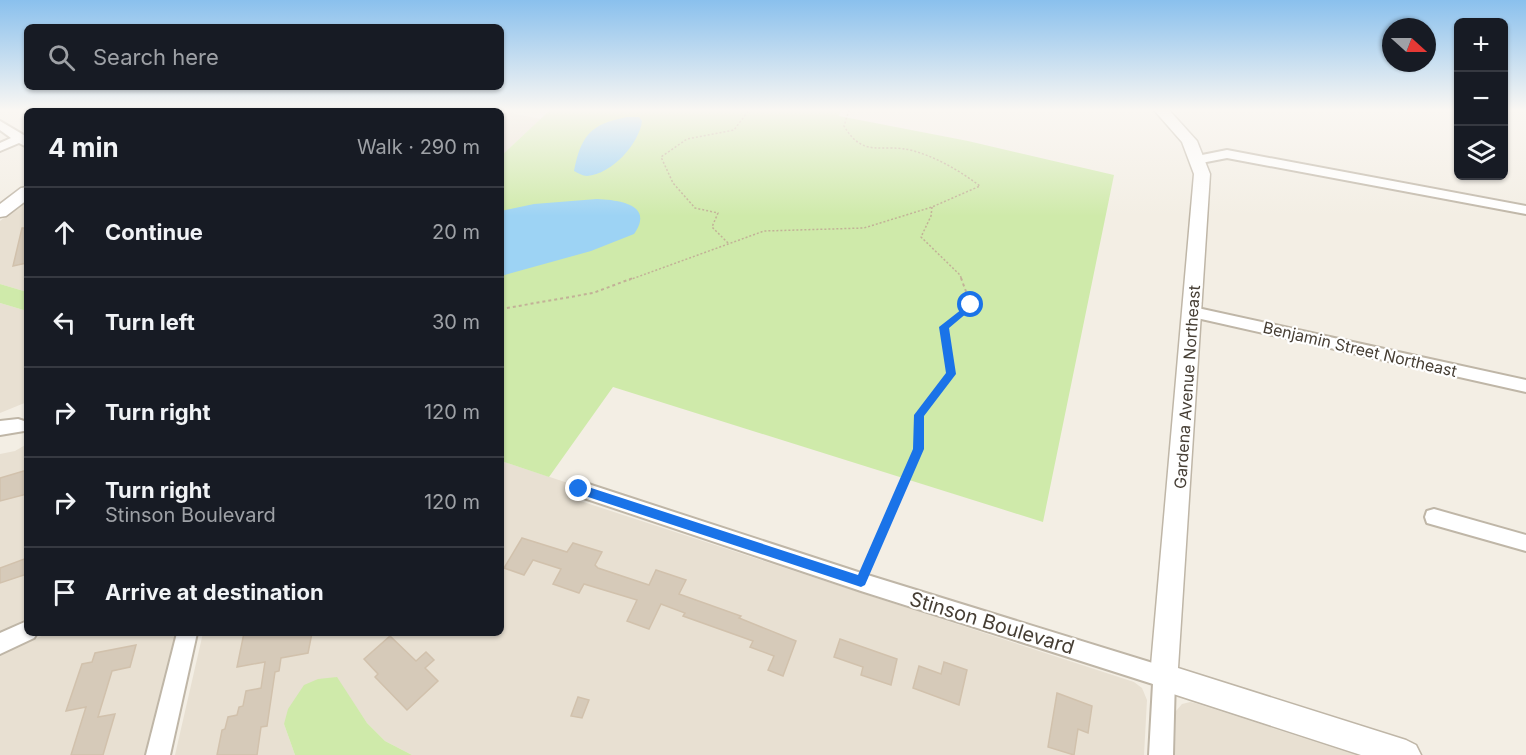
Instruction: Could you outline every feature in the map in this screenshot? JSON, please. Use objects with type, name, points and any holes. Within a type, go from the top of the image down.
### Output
[{"type":"street","name":"Gardena Avenue Northeast","points":[[1164,677],[1202,174],[1191,145]]},
{"type":"street","points":[[1196,160],[1227,154],[1526,210]]},
{"type":"street","points":[[0,212],[24,194]]},
{"type":"street","name":"Benjamin Street Northeast","points":[[1193,312],[1526,386]]},
{"type":"street","name":"Stinson Boulevard","points":[[579,489],[861,582],[1406,755]]},
{"type":"street","points":[[1434,517],[1526,543]]},
{"type":"street","points":[[0,644],[24,632]]},
{"type":"street","points":[[158,755],[187,636]]},
{"type":"street","points":[[1161,755],[1164,677]]},
{"type":"path","points":[[678,145],[661,157],[673,183],[695,207],[718,213],[712,227],[728,243]]},
{"type":"path","points":[[504,308],[593,293],[764,231],[864,228],[932,207],[980,186],[958,170],[911,150],[866,148],[860,145]]},
{"type":"path","points":[[861,582],[918,449],[919,415],[951,374],[944,327],[971,305],[960,275],[921,237],[932,216],[932,207]]},
{"type":"shaded area","points":[[504,145],[513,145],[504,153]]},
{"type":"shaded area","points":[[24,202],[24,291],[0,284],[0,221]]},
{"type":"shaded area","points":[[0,303],[24,310],[24,403],[0,413]]},
{"type":"shaded area","points":[[24,446],[24,620],[0,633],[0,454],[15,451]]},
{"type":"shaded area","points":[[504,462],[571,484],[568,497],[1134,682],[1142,688],[1147,700],[1144,755],[412,755],[385,741],[367,723],[336,677],[284,724],[295,755],[175,755],[202,636],[504,636]]},
{"type":"shaded area","points":[[41,636],[176,636],[146,755],[0,755],[0,655]]},
{"type":"shaded area","points":[[1190,702],[1356,755],[1175,755],[1176,711],[1182,704]]},
{"type":"green space","points":[[512,145],[986,145],[1114,175],[1043,522],[613,387],[549,477],[504,462],[504,153]]},
{"type":"green space","points":[[0,284],[24,291],[24,310],[0,303]]},
{"type":"green space","points":[[337,677],[367,723],[385,741],[412,755],[295,755],[284,724],[288,709],[304,685],[318,679]]},
{"type":"water","points":[[582,145],[632,145],[615,164],[606,170],[585,176],[574,171]]},
{"type":"water","points":[[597,199],[615,201],[637,210],[640,216],[639,224],[634,234],[591,251],[504,275],[504,210],[534,204]]},
{"type":"building","points":[[22,228],[24,228],[24,264],[13,266]]},
{"type":"building","points":[[24,471],[24,495],[0,501],[0,478]]},
{"type":"building","points":[[522,538],[567,552],[573,543],[602,552],[595,565],[598,568],[649,585],[656,570],[686,580],[679,594],[741,616],[739,618],[796,641],[783,676],[768,670],[774,656],[750,647],[753,641],[683,616],[685,613],[661,604],[649,629],[627,621],[637,600],[584,584],[579,593],[553,584],[561,569],[533,560],[524,575],[504,568]]},
{"type":"building","points":[[24,559],[24,575],[0,583],[0,568]]},
{"type":"building","points":[[243,636],[311,636],[308,653],[281,658],[279,671],[275,672],[267,726],[261,727],[257,755],[217,755],[222,730],[225,729],[228,717],[237,715],[239,707],[243,706],[246,691],[261,688],[265,662],[237,667]]},
{"type":"building","points":[[390,636],[416,661],[426,652],[434,660],[425,668],[438,681],[407,710],[375,677],[378,674],[364,659]]},
{"type":"building","points":[[840,639],[897,659],[891,685],[861,675],[863,667],[834,657]]},
{"type":"building","points":[[136,645],[130,667],[112,671],[98,717],[115,714],[103,755],[71,755],[86,707],[66,711],[82,664],[92,662],[95,653]]},
{"type":"building","points":[[944,662],[967,670],[959,705],[913,688],[919,666],[941,674]]},
{"type":"building","points":[[1057,693],[1092,706],[1088,733],[1078,729],[1074,755],[1048,747]]},
{"type":"building","points":[[578,697],[589,700],[582,718],[571,716]]},
{"type":"route","points":[[579,489],[861,582],[918,449],[919,415],[951,374],[944,327],[971,305]]}]
